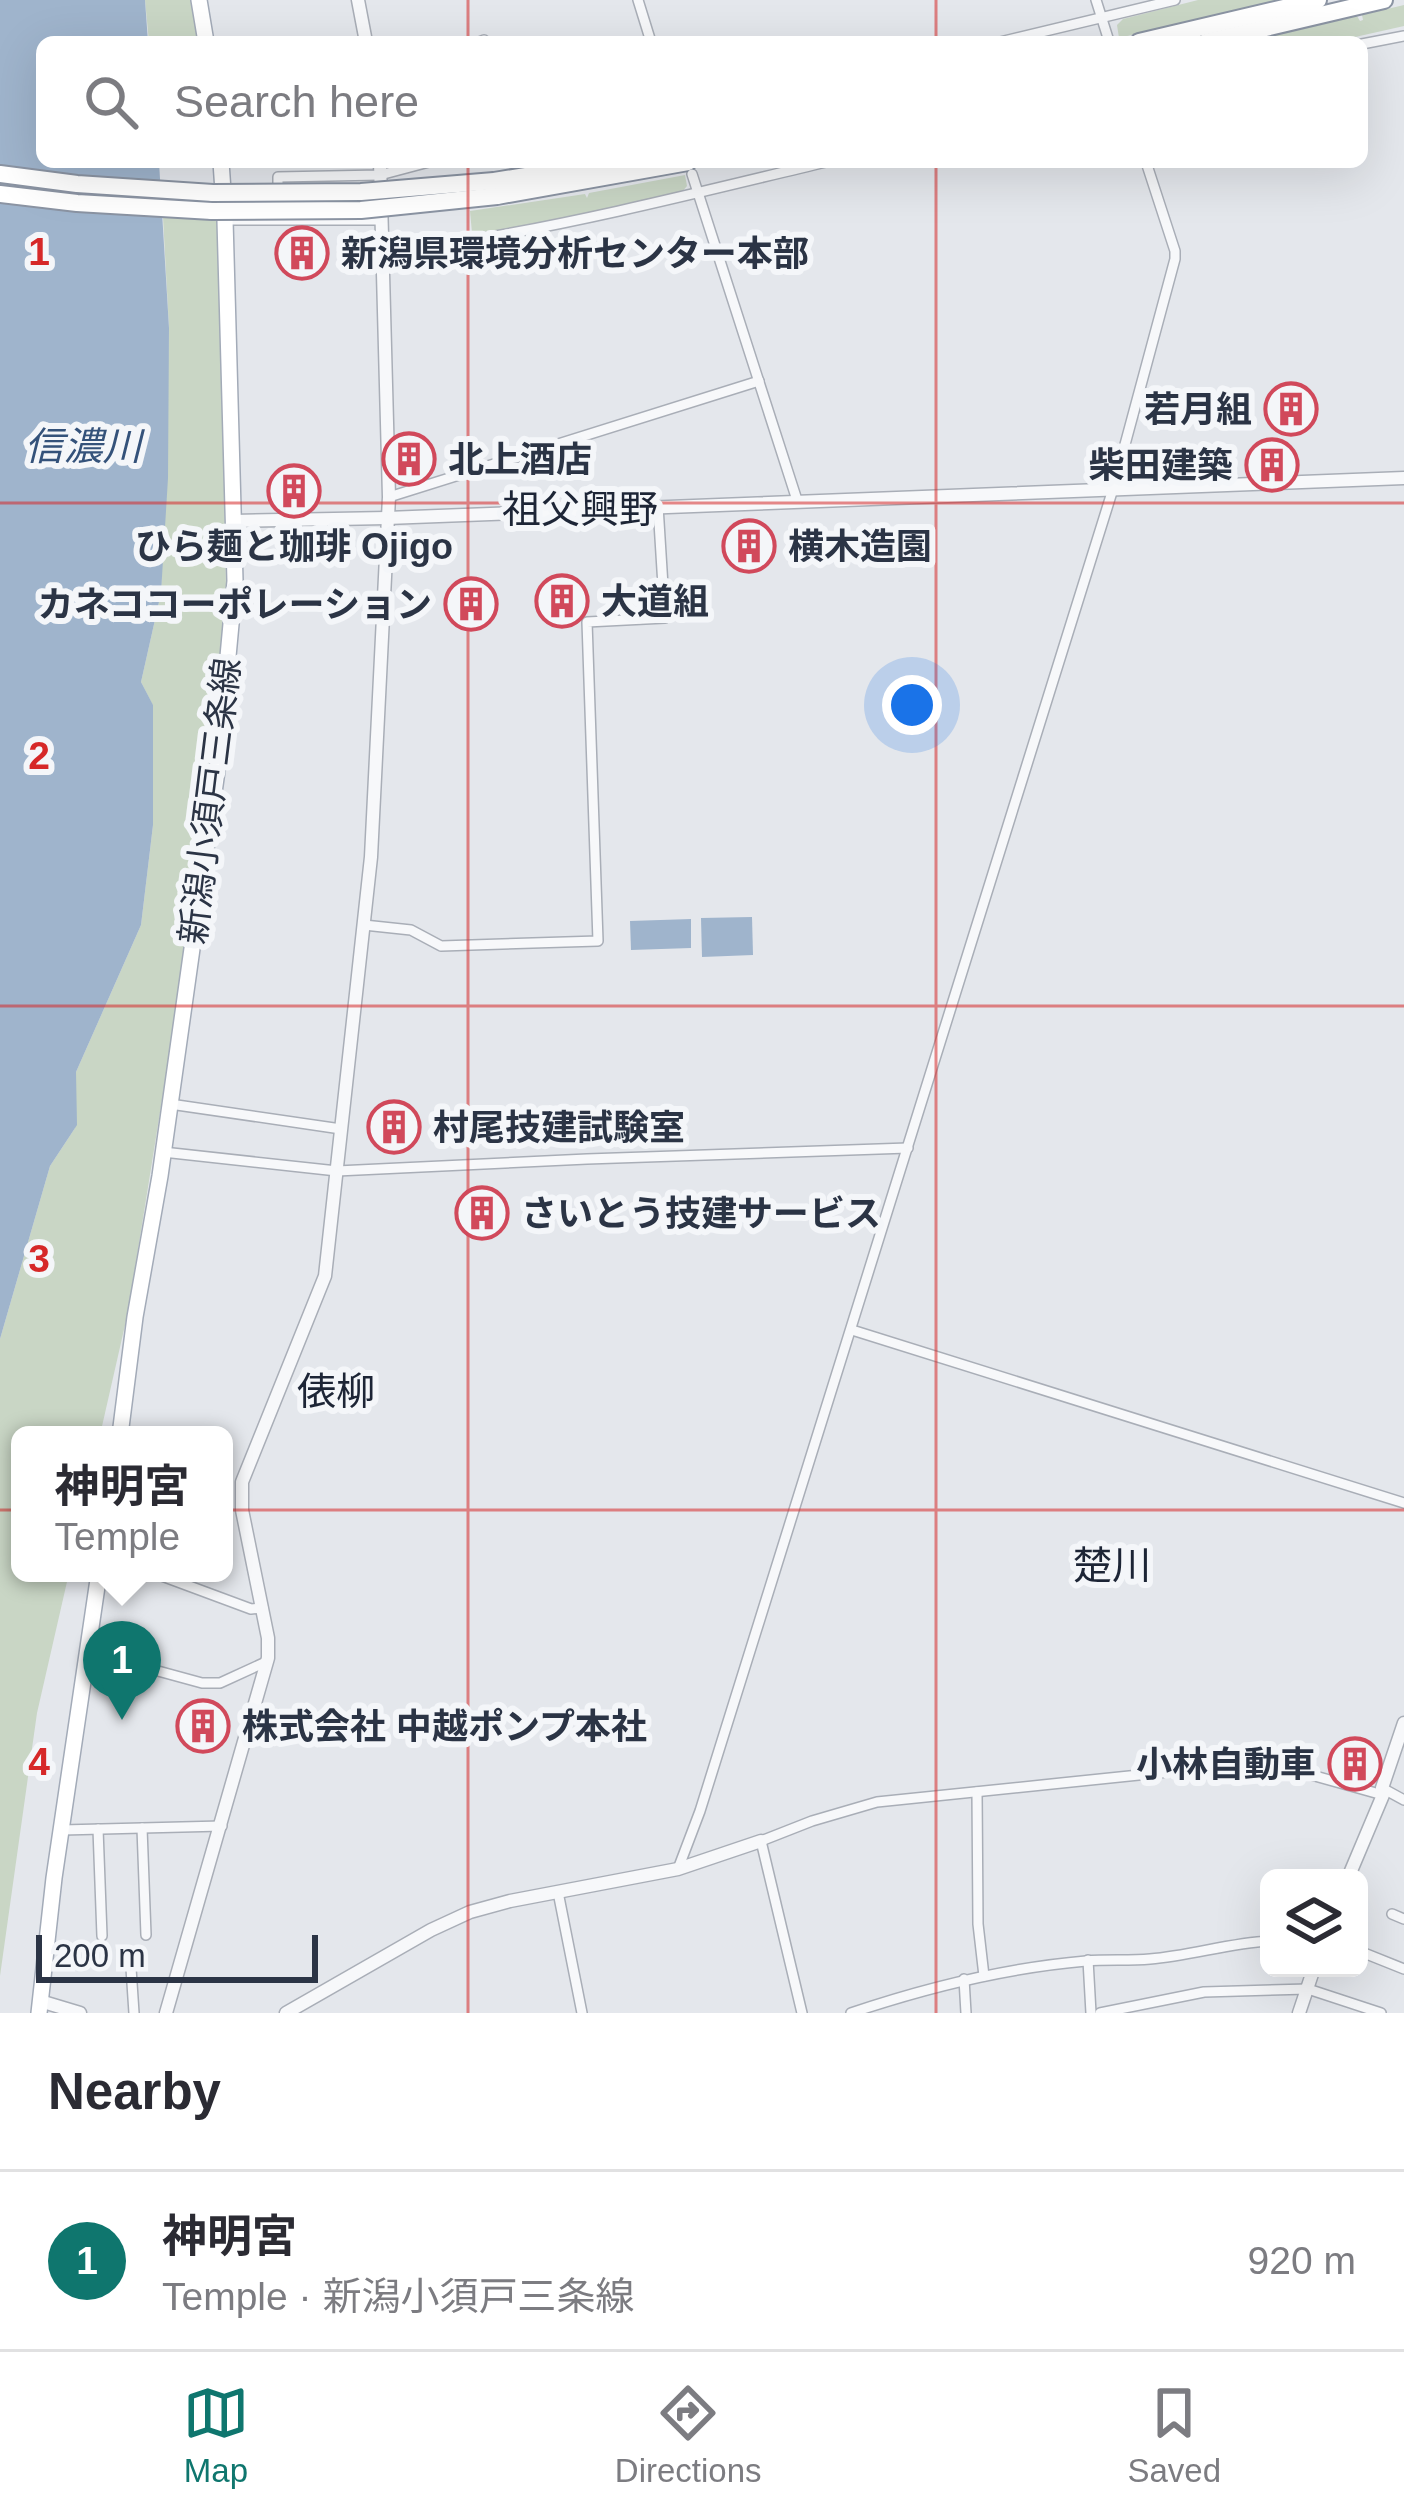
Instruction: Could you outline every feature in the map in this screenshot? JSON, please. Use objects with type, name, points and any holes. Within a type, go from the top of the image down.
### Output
[{"type":"highway","points":[[1165,36],[1318,0]]},
{"type":"highway","points":[[1231,36],[1384,0]]},
{"type":"highway","points":[[0,194],[146,209],[361,210],[585,168]]},
{"type":"highway","points":[[0,174],[212,194],[495,188],[584,183],[690,168]]},
{"type":"main road","points":[[199,0],[205,36]]},
{"type":"main road","name":"新潟小須戸三条線","points":[[121,1426],[218,764],[235,581],[221,168]]},
{"type":"main road","points":[[40,2007],[98,1582]]},
{"type":"street","points":[[358,0],[365,36]]},
{"type":"street","points":[[638,0],[649,36]]},
{"type":"street","points":[[1096,0],[1107,36]]},
{"type":"street","points":[[1026,36],[1174,0]]},
{"type":"street","points":[[1368,43],[1404,36]]},
{"type":"street","points":[[166,2013],[268,1661],[263,1608],[242,1510],[242,1482],[321,1289],[364,926],[379,732],[389,497],[380,168],[278,177],[277,221]]},
{"type":"street","points":[[690,168],[797,500]]},
{"type":"street","points":[[383,266],[469,241],[592,218],[801,168]]},
{"type":"street","points":[[678,1870],[852,1330],[1113,490],[1175,259],[1148,168]]},
{"type":"street","points":[[225,220],[382,220]]},
{"type":"street","points":[[389,497],[760,381]]},
{"type":"street","points":[[234,521],[1404,478]]},
{"type":"street","points":[[364,926],[411,930],[442,946],[598,941],[587,622],[664,618],[658,506]]},
{"type":"street","points":[[170,1104],[341,1129]]},
{"type":"street","points":[[164,1152],[337,1171],[908,1148]]},
{"type":"street","points":[[852,1330],[1404,1503]]},
{"type":"street","points":[[178,1582],[251,1609],[263,1608]]},
{"type":"street","points":[[146,1655],[146,1668],[202,1683],[220,1683],[268,1661]]},
{"type":"street","points":[[1352,1869],[1404,1724]]},
{"type":"street","points":[[286,2013],[431,1930],[492,1904],[678,1870],[877,1802],[1265,1762],[1404,1800]]},
{"type":"street","points":[[977,1792],[978,1924],[984,1976]]},
{"type":"street","points":[[62,1830],[222,1826]]},
{"type":"street","points":[[142,1828],[146,1935]]},
{"type":"street","points":[[98,1829],[102,1936]]},
{"type":"street","points":[[761,1840],[802,2013]]},
{"type":"street","points":[[558,1892],[582,2013]]},
{"type":"street","points":[[1392,1914],[1404,1919]]},
{"type":"street","points":[[851,2013],[881,2008],[964,1979],[1088,1960],[1146,1960],[1260,1941]]},
{"type":"street","points":[[130,1953],[134,2013]]},
{"type":"street","points":[[1368,1955],[1404,1969]]},
{"type":"street","points":[[1088,1960],[1095,2013],[1204,1992],[1308,1989],[1381,2013]]},
{"type":"street","points":[[1299,2013],[1311,1977]]},
{"type":"street","points":[[964,1979],[967,2013]]},
{"type":"street","points":[[40,2007],[80,2013]]},
{"type":"green space","points":[[145,0],[193,0],[198,36],[148,36]]},
{"type":"green space","points":[[1198,0],[1277,0],[1119,36],[1117,25],[1123,19]]},
{"type":"green space","points":[[1404,5],[1404,26],[1360,36],[1272,36],[1357,16],[1360,21],[1362,15]]},
{"type":"green space","points":[[685,175],[687,186],[681,193],[472,233],[470,211],[585,194],[587,198],[589,193]]},
{"type":"green space","points":[[163,217],[219,219],[226,585],[221,661],[182,975],[128,1312],[102,1426],[11,1426],[11,1582],[67,1582],[37,1713],[0,1976],[0,1339],[50,1166],[75,1128],[76,1072],[141,925],[153,825],[153,706],[141,682],[161,593],[169,328]]},
{"type":"water","name":"信濃川","points":[[0,0],[145,0],[148,36],[36,36],[36,168],[159,168],[169,328],[168,478],[161,593],[141,682],[153,705],[153,825],[141,925],[76,1072],[77,1125],[50,1166],[0,1339]]},
{"type":"water","points":[[752,917],[753,955],[702,957],[701,918]]},
{"type":"water","points":[[691,919],[691,948],[631,950],[630,921]]},
{"type":"place","name":"新潟県環境分析センター本部","points":[[302,253]]},
{"type":"place","name":"若月組","points":[[1291,409]]},
{"type":"place","name":"北上酒店","points":[[409,459]]},
{"type":"place","name":"柴田建築","points":[[1272,465]]},
{"type":"place","name":"ひら麺と珈琲 Ojigo","points":[[294,491]]},
{"type":"place","name":"横木造園","points":[[749,546]]},
{"type":"place","name":"大道組","points":[[562,601]]},
{"type":"place","name":"カネココーポレーション","points":[[471,604]]},
{"type":"place","name":"村尾技建試験室","points":[[394,1127]]},
{"type":"place","name":"さいとう技建サービス","points":[[482,1213]]},
{"type":"place","name":"神明宮","points":[[122,1720]]},
{"type":"place","name":"株式会社 中越ポンプ本社","points":[[203,1726]]},
{"type":"place","name":"小林自動車","points":[[1355,1764]]},
{"type":"district","name":"祖父興野","points":[[580,509]]},
{"type":"district","name":"俵柳","points":[[336,1391]]},
{"type":"district","name":"楚川","points":[[1112,1565]]}]
